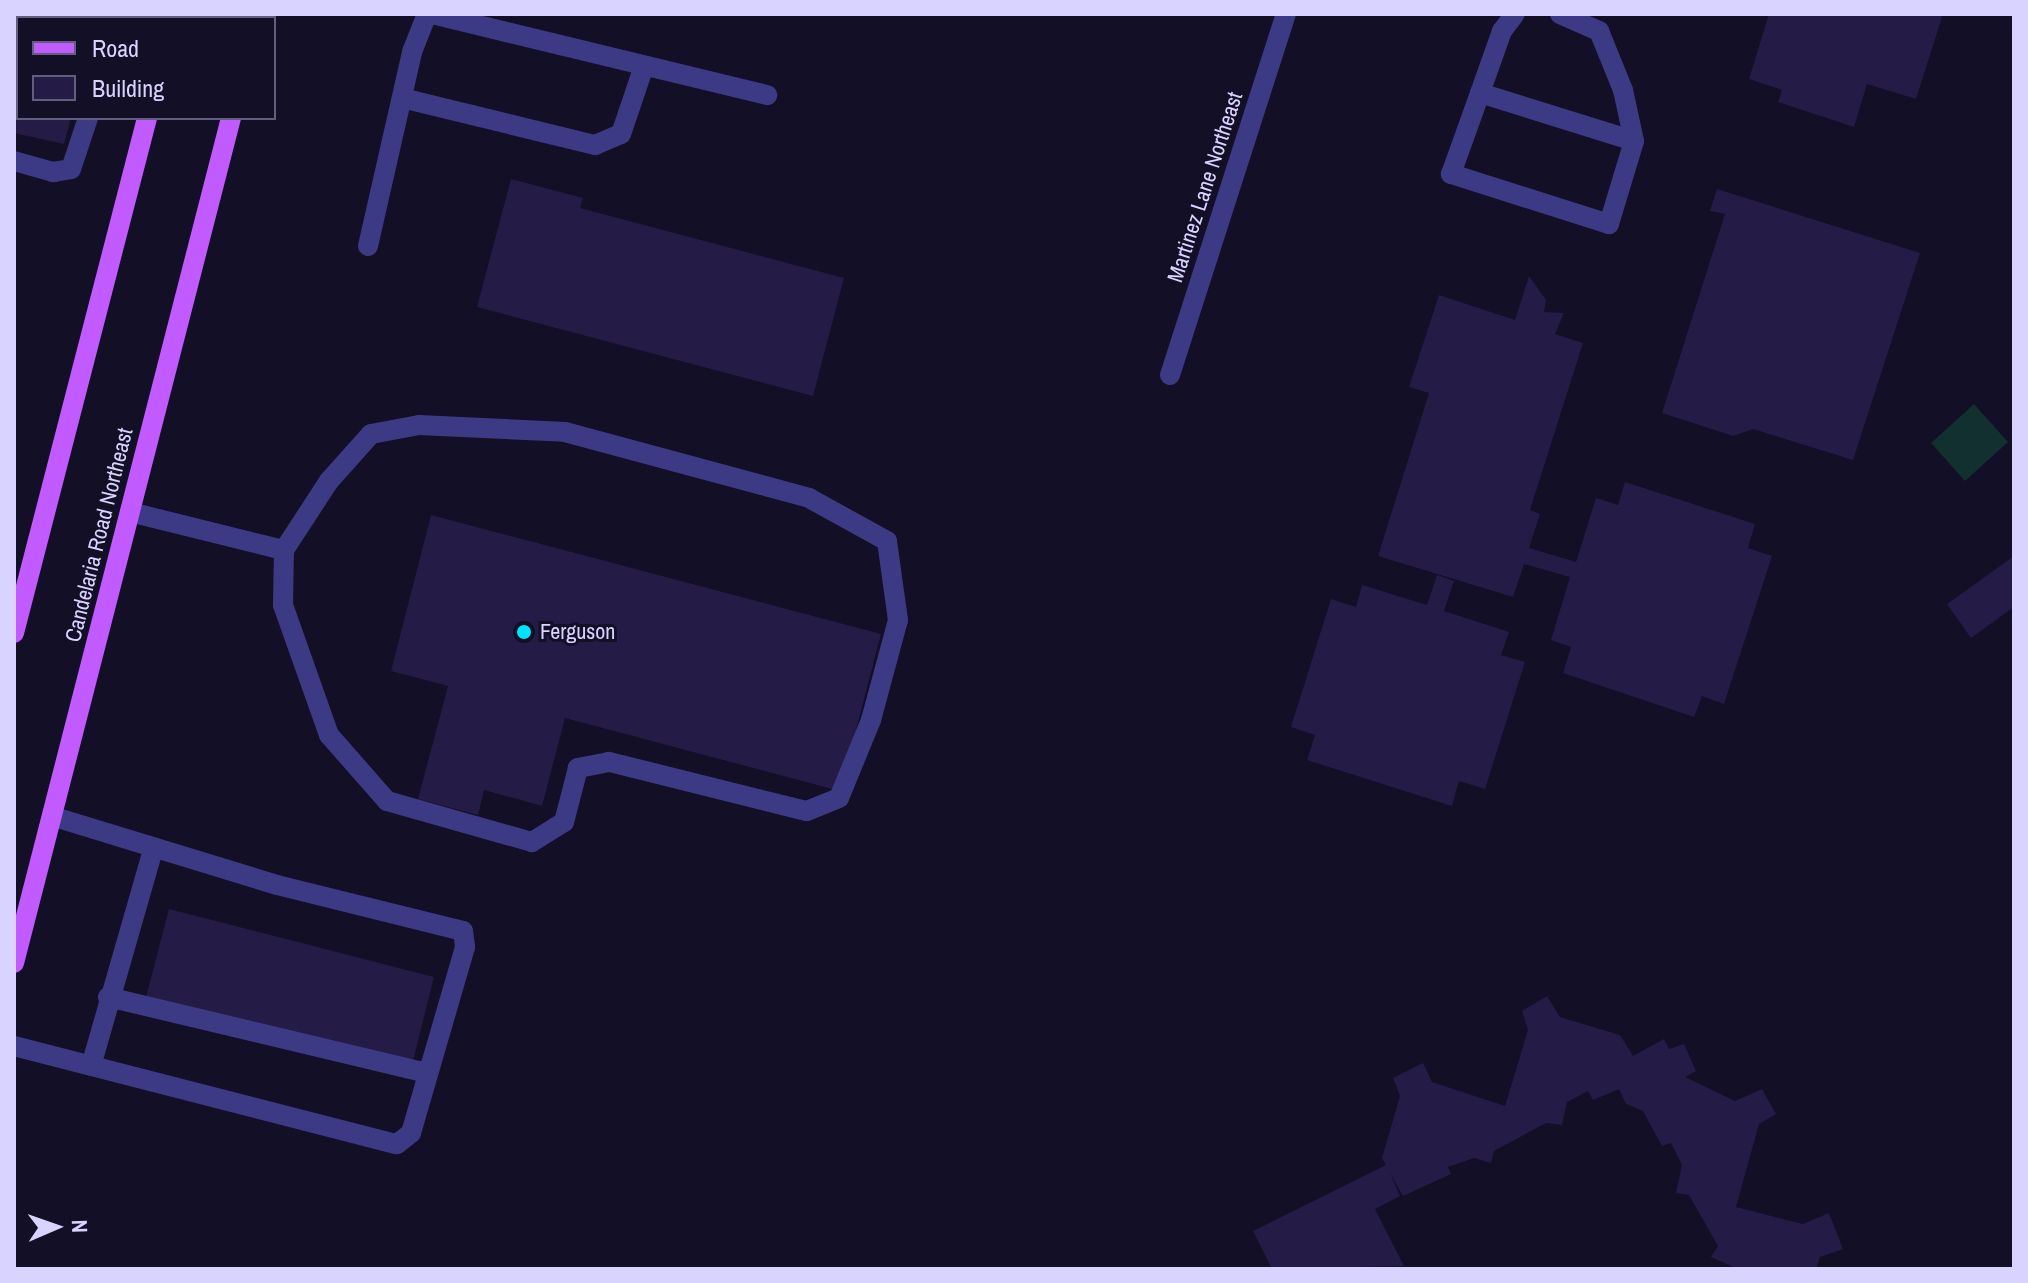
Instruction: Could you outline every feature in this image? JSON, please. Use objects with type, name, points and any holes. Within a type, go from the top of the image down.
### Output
[{"type":"main road","points":[[15,622],[146,120]]},
{"type":"main road","name":"Candelaria Road Northeast","points":[[14,963],[230,120]]},
{"type":"street","points":[[368,246],[402,98],[430,14],[767,95]]},
{"type":"street","name":"Martinez Lane Northeast","points":[[1170,375],[1286,14]]},
{"type":"street","points":[[1515,14],[1502,31],[1451,174],[1609,224],[1634,141],[1623,90],[1599,31],[1560,14]]},
{"type":"street","points":[[402,98],[595,145],[621,134],[644,66]]},
{"type":"street","points":[[1480,93],[1634,141]]},
{"type":"street","points":[[14,161],[53,172],[71,169],[87,120]]},
{"type":"street","points":[[419,425],[565,432],[809,498],[887,541],[898,620],[871,720],[839,798],[806,811],[609,762],[578,768],[564,822],[532,842],[387,801],[329,735],[283,605],[284,550],[329,481],[371,434],[419,425]]},
{"type":"street","points":[[130,512],[284,550]]},
{"type":"street","points":[[14,1046],[397,1144],[411,1133],[465,947],[463,931],[153,850],[52,816]]},
{"type":"street","points":[[91,1066],[108,997],[153,850]]},
{"type":"street","points":[[108,997],[427,1073]]},
{"type":"green space","points":[[1974,404],[2008,442],[1965,481],[1931,443]]},
{"type":"building","points":[[50,14],[99,14],[98,16]]},
{"type":"building","points":[[1769,14],[1943,14],[1916,99],[1867,84],[1854,127],[1778,102],[1782,90],[1749,79]]},
{"type":"building","points":[[14,83],[16,120],[70,120],[64,144],[14,133]]},
{"type":"building","points":[[511,179],[583,198],[580,208],[844,278],[813,396],[477,307]]},
{"type":"building","points":[[1717,189],[1920,253],[1853,460],[1753,429],[1733,436],[1662,413],[1725,214],[1710,211]]},
{"type":"building","points":[[1529,276],[1546,300],[1544,312],[1564,313],[1555,334],[1583,343],[1530,510],[1540,514],[1529,548],[1576,562],[1596,498],[1618,505],[1625,482],[1755,524],[1748,548],[1772,556],[1724,704],[1702,696],[1694,717],[1563,673],[1571,647],[1551,640],[1570,577],[1524,564],[1513,597],[1378,556],[1429,393],[1409,387],[1439,295],[1515,320]]},
{"type":"building","points":[[431,515],[881,634],[840,791],[565,718],[542,806],[484,790],[478,815],[418,799],[448,686],[391,671]]},
{"type":"building","points":[[2014,556],[2014,607],[1971,638],[1947,604]]},
{"type":"building","points":[[1437,575],[1454,581],[1444,611],[1509,632],[1501,655],[1525,662],[1485,789],[1459,781],[1452,806],[1307,760],[1315,735],[1291,727],[1331,599],[1356,607],[1362,585],[1427,605]]},
{"type":"building","points":[[169,909],[434,977],[412,1065],[146,997]]},
{"type":"building","points":[[1547,996],[1560,1017],[1620,1035],[1633,1056],[1664,1039],[1669,1049],[1684,1044],[1696,1071],[1685,1077],[1735,1101],[1762,1089],[1776,1114],[1759,1124],[1736,1207],[1803,1224],[1829,1213],[1843,1249],[1820,1257],[1816,1269],[1738,1269],[1711,1257],[1718,1246],[1689,1195],[1676,1193],[1682,1165],[1671,1143],[1662,1146],[1643,1111],[1626,1104],[1619,1089],[1593,1100],[1588,1091],[1567,1102],[1562,1125],[1546,1123],[1494,1151],[1491,1163],[1474,1158],[1448,1167],[1451,1174],[1403,1196],[1390,1173],[1400,1196],[1375,1209],[1404,1266],[1272,1269],[1253,1231],[1386,1165],[1382,1158],[1400,1096],[1393,1078],[1423,1063],[1432,1082],[1505,1106],[1528,1030],[1522,1011]]},
{"type":"place","name":"Ferguson","points":[[524,632]]}]
